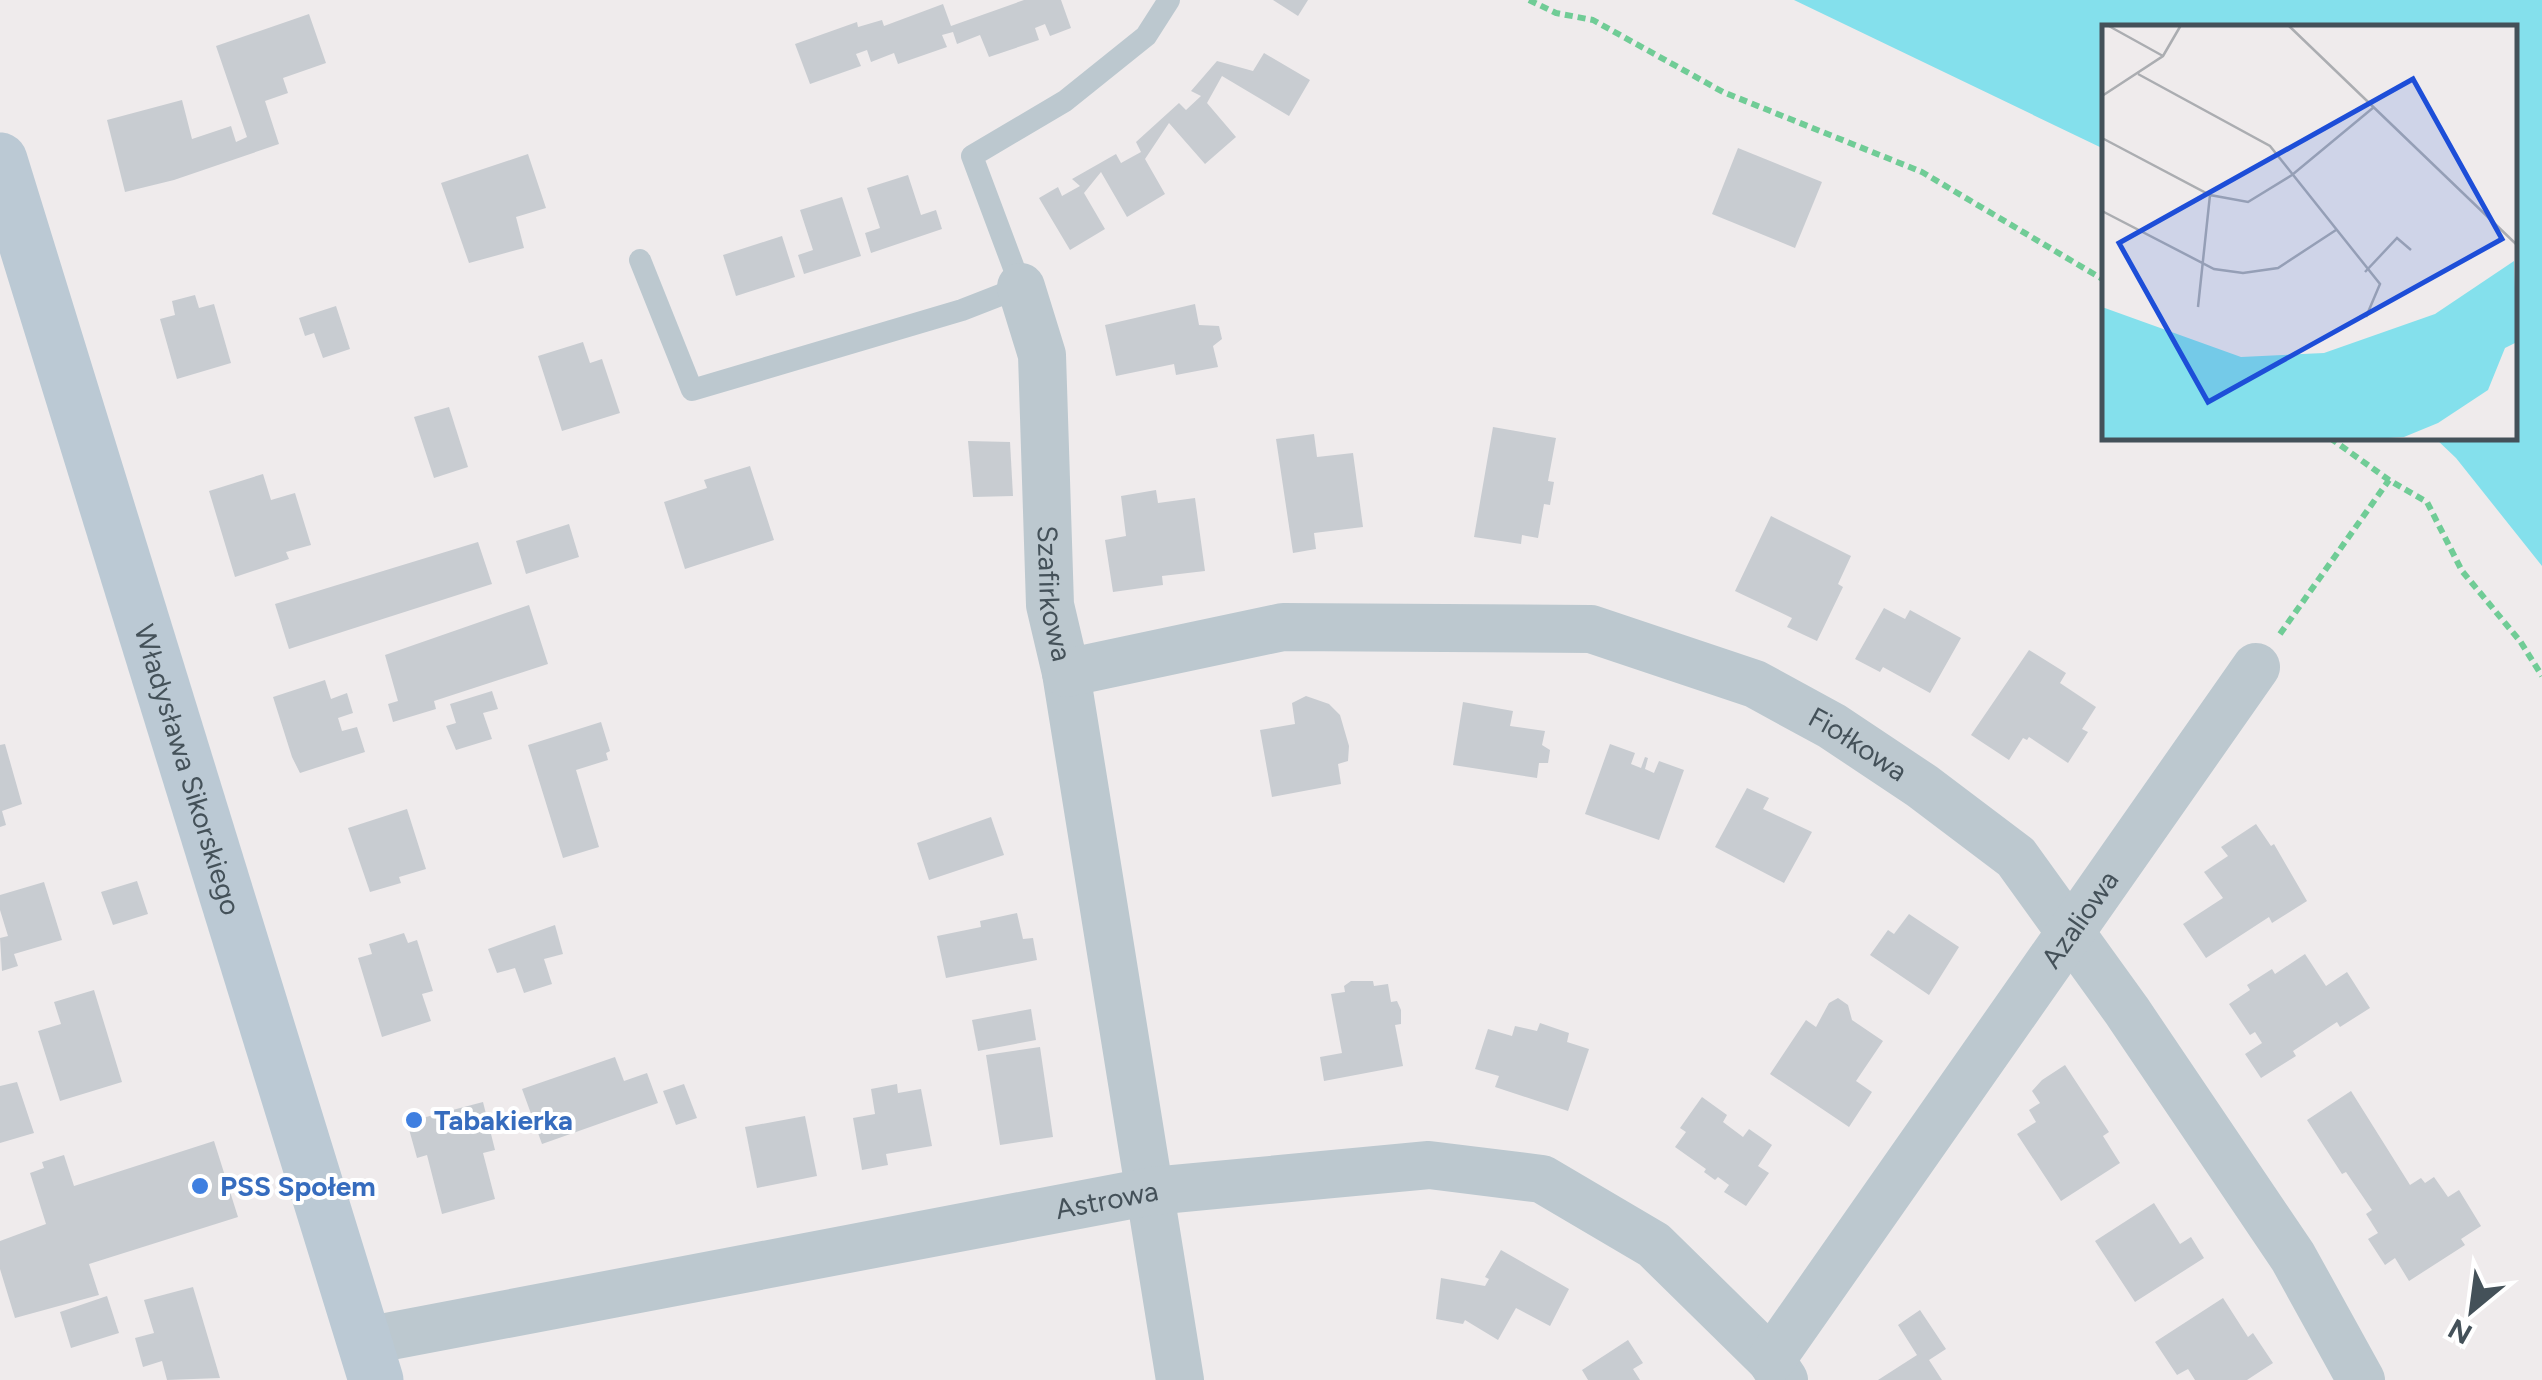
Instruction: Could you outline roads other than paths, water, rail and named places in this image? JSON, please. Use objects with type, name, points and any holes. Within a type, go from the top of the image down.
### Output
[{"type":"main road","name":"Władysława Sikorskiego","points":[[0,160],[371,1360]]},
{"type":"street","name":"Szafirkowa","points":[[1021,286],[1042,355],[1050,605],[1066,673],[1180,1380]]},
{"type":"street","name":"Fiołkowa","points":[[1066,673],[1283,627],[1590,629],[1755,684],[1832,726],[2016,856],[2127,1011],[2293,1257],[2361,1380]]},
{"type":"street","name":"Azaliowa","points":[[1777,1370],[2256,667]]},
{"type":"street","name":"Astrowa","points":[[371,1360],[1152,1191],[1430,1166],[1542,1179],[1654,1246],[1777,1370]]},
{"type":"lane","points":[[640,260],[692,390],[962,310],[1021,286],[972,156],[1065,101],[1146,36],[1169,0]]},
{"type":"water","points":[[1794,0],[2542,0],[2542,566],[2456,458],[2437,440],[2517,440],[2517,25],[2102,25],[2102,148]]},
{"type":"place","name":"Tabakierka","points":[[414,1120]]},
{"type":"place","name":"PSS Społem","points":[[200,1186]]}]
